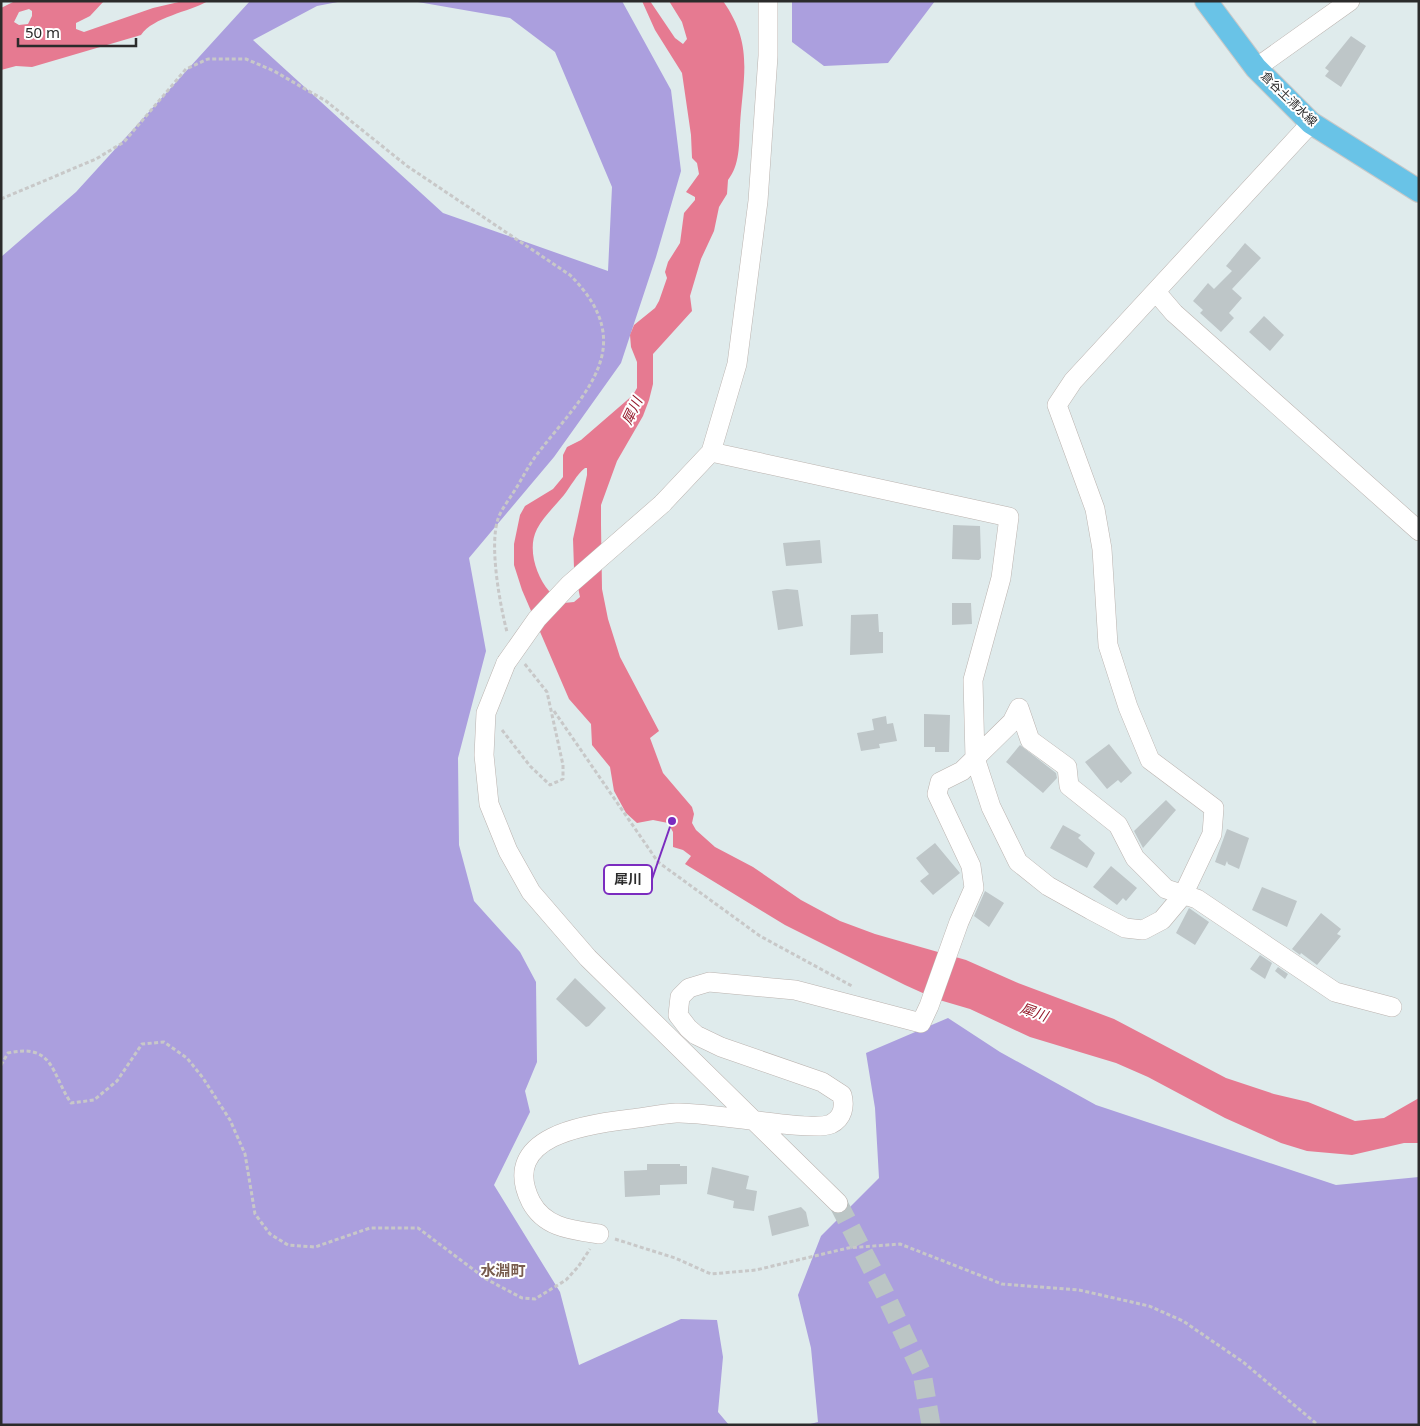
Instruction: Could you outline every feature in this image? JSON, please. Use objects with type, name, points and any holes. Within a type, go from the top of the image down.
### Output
[{"type":"main road","name":"倉谷土清水線","points":[[1206,1],[1256,68],[1311,123],[1419,191]]},
{"type":"street","points":[[768,1],[768,56],[757,210],[737,364],[711,452],[662,504],[569,585],[537,619],[486,713],[484,755],[490,804],[508,851],[531,892],[588,958],[838,1203]]},
{"type":"street","points":[[1256,68],[1350,1]]},
{"type":"street","points":[[711,452],[1009,517],[1001,578],[973,680],[975,758],[991,807],[1018,862],[1048,886],[1124,928],[1143,930],[1162,920],[1184,895],[1212,834],[1214,808],[1150,760],[1128,707],[1108,644],[1102,548],[1095,509],[1057,405],[1073,382],[1311,123]]},
{"type":"street","points":[[1156,292],[1174,313],[1419,531]]},
{"type":"street","points":[[599,1234],[555,1226],[536,1212],[526,1191],[523,1173],[529,1156],[541,1144],[566,1131],[603,1122],[677,1113],[804,1125],[830,1124],[840,1117],[844,1104],[842,1095],[822,1082],[721,1047],[696,1035],[678,1015],[680,997],[689,988],[710,982],[795,990],[921,1023],[930,1006],[959,922],[974,888],[971,866],[937,794],[940,782],[962,771],[1012,722],[1019,708],[1030,740],[1067,767],[1069,786],[1118,825],[1135,858],[1166,889],[1197,900],[1335,992],[1392,1007]]},
{"type":"path","points":[[1,199],[96,159],[124,142],[186,69],[208,59],[246,59],[274,70],[326,101],[407,166],[570,275],[587,292],[601,320],[604,347],[600,366],[587,393],[535,458],[498,518],[495,533],[496,568],[508,636]]},
{"type":"path","points":[[486,713],[550,785],[563,779],[563,765],[552,709],[544,687],[514,662]]},
{"type":"path","points":[[552,709],[658,862],[760,936],[853,987]]},
{"type":"path","points":[[1,1065],[8,1053],[22,1050],[38,1053],[50,1062],[71,1103],[94,1100],[117,1081],[142,1044],[164,1042],[187,1058],[203,1078],[230,1120],[245,1154],[255,1214],[270,1234],[288,1245],[315,1247],[370,1228],[418,1228],[486,1280],[522,1298],[535,1299],[566,1280],[578,1267],[599,1234],[675,1258],[711,1274],[756,1270],[848,1248],[900,1244],[1002,1284],[1079,1290],[1150,1306],[1183,1321],[1243,1362],[1318,1425]]},
{"type":"shaded area","points":[[250,1],[343,1],[317,6],[253,40],[443,213],[608,271],[612,187],[555,52],[510,18],[412,1],[622,1],[671,90],[681,171],[656,257],[621,363],[554,457],[469,558],[486,651],[458,758],[459,845],[474,901],[520,952],[536,982],[537,1062],[525,1091],[530,1112],[494,1185],[560,1292],[579,1365],[681,1319],[717,1320],[723,1357],[718,1412],[729,1425],[1,1425],[1,257],[76,192]]},
{"type":"shaded area","points":[[792,1],[935,1],[888,63],[824,66],[792,42]]},
{"type":"shaded area","points":[[948,1018],[1000,1052],[1096,1105],[1336,1185],[1419,1177],[1419,1425],[806,1425],[818,1422],[811,1348],[798,1295],[821,1236],[879,1178],[875,1108],[866,1053]]},
{"type":"water","points":[[15,1],[104,1],[90,16],[76,23],[76,29],[84,32],[153,8],[183,1],[208,1],[162,19],[141,35],[32,67],[16,66],[1,70],[1,8]],"holes":[[[29,9],[32,11],[28,24],[19,25],[14,22],[19,12]]]},
{"type":"water","points":[[642,1],[650,1],[675,38],[683,44],[687,39],[682,22],[669,1],[723,1],[733,17],[739,32],[744,61],[737,161],[728,180],[727,194],[719,207],[714,231],[701,259],[690,296],[692,311],[653,354],[653,384],[649,400],[643,416],[617,461],[601,505],[602,589],[608,619],[620,657],[659,731],[650,738],[663,773],[692,807],[694,814],[692,823],[696,830],[715,847],[753,867],[801,900],[840,921],[875,934],[966,960],[1018,983],[1114,1019],[1226,1078],[1274,1094],[1308,1102],[1355,1121],[1384,1118],[1419,1098],[1419,1143],[1404,1143],[1352,1155],[1307,1151],[1281,1143],[1225,1118],[1148,1077],[1116,1063],[1030,1037],[970,1009],[936,999],[785,925],[685,864],[691,856],[683,850],[673,847],[673,832],[668,823],[653,820],[637,823],[626,813],[614,791],[610,767],[592,745],[591,724],[569,699],[522,590],[514,565],[514,544],[520,515],[525,506],[553,489],[563,477],[563,455],[567,447],[581,440],[633,395],[637,388],[637,362],[631,347],[630,335],[634,325],[655,308],[659,301],[667,278],[665,272],[668,262],[680,243],[684,213],[695,200],[695,197],[686,192],[699,174],[697,163],[692,158],[691,135],[682,73],[655,30]],"holes":[[[587,468],[573,539],[574,568],[580,597],[574,602],[564,603],[551,593],[540,578],[534,561],[534,537],[543,520],[579,473]]]},
{"type":"building","points":[[1351,36],[1366,46],[1341,87],[1325,76],[1329,71],[1325,68]]},
{"type":"building","points":[[1245,243],[1261,258],[1232,289],[1242,298],[1229,313],[1234,318],[1221,332],[1200,313],[1203,310],[1193,301],[1208,283],[1214,289],[1232,271],[1226,266]]},
{"type":"building","points":[[1264,316],[1284,335],[1270,351],[1249,332]]},
{"type":"building","points":[[953,525],[980,526],[981,558],[979,560],[952,559]]},
{"type":"building","points":[[820,540],[822,563],[786,566],[783,543]]},
{"type":"building","points":[[798,590],[803,626],[778,630],[772,591]]},
{"type":"building","points":[[952,603],[971,603],[972,624],[952,625]]},
{"type":"building","points":[[878,614],[879,632],[883,632],[883,653],[850,655],[851,615]]},
{"type":"building","points":[[924,714],[950,715],[949,752],[935,752],[935,747],[924,747]]},
{"type":"building","points":[[886,716],[887,724],[893,723],[897,741],[879,744],[880,748],[861,751],[857,733],[874,730],[872,719]]},
{"type":"building","points":[[1109,744],[1132,773],[1121,783],[1118,780],[1107,789],[1085,762]]},
{"type":"building","points":[[1020,745],[1056,773],[1057,778],[1043,793],[1006,762]]},
{"type":"building","points":[[1166,800],[1176,810],[1143,848],[1134,831]]},
{"type":"building","points":[[1063,825],[1081,835],[1078,838],[1095,853],[1087,868],[1050,848]]},
{"type":"building","points":[[1227,829],[1249,838],[1239,869],[1228,864],[1227,861],[1225,866],[1215,862]]},
{"type":"building","points":[[935,843],[960,873],[933,895],[920,881],[929,874],[916,858]]},
{"type":"building","points":[[1111,866],[1137,888],[1126,901],[1123,898],[1117,905],[1093,887]]},
{"type":"building","points":[[1262,887],[1297,901],[1287,927],[1252,910]]},
{"type":"building","points":[[985,891],[1004,903],[989,927],[974,916]]},
{"type":"building","points":[[1189,908],[1209,922],[1195,945],[1176,933]]},
{"type":"building","points":[[1321,913],[1341,929],[1337,934],[1341,936],[1317,965],[1292,949]]},
{"type":"building","points":[[1260,955],[1272,963],[1265,979],[1250,969]]},
{"type":"building","points":[[1278,967],[1288,974],[1285,979],[1275,971]]},
{"type":"building","points":[[575,978],[606,1008],[586,1027],[556,999]]},
{"type":"building","points":[[647,1164],[680,1164],[680,1166],[687,1166],[687,1184],[660,1185],[660,1195],[625,1197],[624,1171],[647,1170]]},
{"type":"building","points":[[712,1167],[749,1176],[746,1189],[757,1191],[754,1211],[733,1208],[734,1201],[707,1194]]},
{"type":"building","points":[[801,1207],[806,1212],[809,1226],[772,1236],[768,1216]]},
{"type":"tunnel","points":[[838,1203],[885,1294],[922,1373],[931,1425]]},
{"type":"place","name":"犀川","points":[[672,821]]},
{"type":"district","name":"水淵町","points":[[503,1271]]}]
